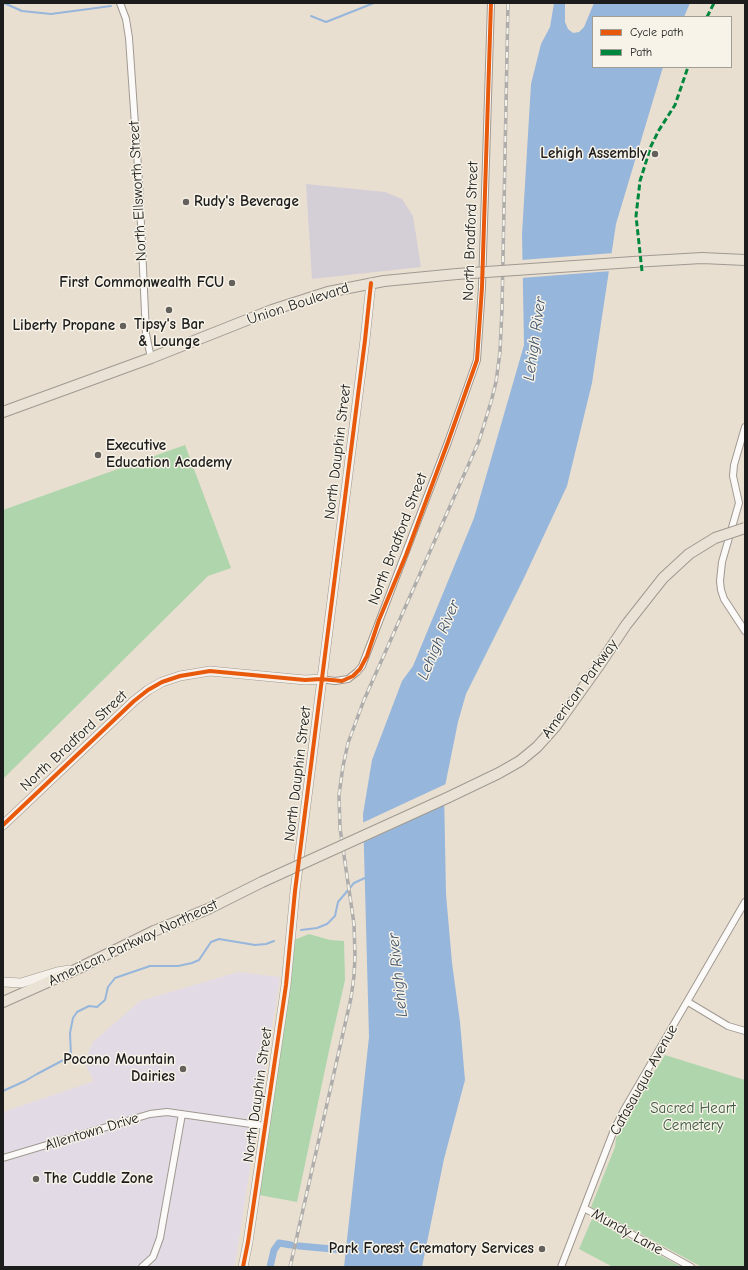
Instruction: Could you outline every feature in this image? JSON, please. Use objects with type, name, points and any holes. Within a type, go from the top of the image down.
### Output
[{"type":"main road","name":"Union Boulevard","points":[[3,412],[150,358],[272,310],[328,292],[371,283],[457,274],[633,262],[702,258],[745,260]]},
{"type":"main road","name":"American Parkway","points":[[262,882],[449,797],[499,773],[520,761],[537,747],[555,727],[626,625],[663,578],[689,554],[715,538],[745,528]]},
{"type":"main road","name":"American Parkway Northeast","points":[[3,1002],[78,969],[154,931],[208,909],[262,882]]},
{"type":"street","name":"North Ellsworth Street","points":[[120,3],[127,23],[129,38],[139,182],[146,334],[150,358]]},
{"type":"street","name":"North Bradford Street","points":[[3,825],[134,701],[148,690],[162,682],[180,676],[210,671],[305,680],[321,679],[335,681],[348,679],[362,666],[435,477],[477,360],[482,286],[491,3]]},
{"type":"street","name":"North Dauphin Street","points":[[243,1267],[286,985],[295,891],[371,283]]},
{"type":"street","points":[[745,427],[742,448],[734,465],[733,476],[739,503],[722,562],[720,581],[724,599],[745,631]]},
{"type":"street","name":"Catasauqua Avenue","points":[[561,1267],[614,1130],[624,1110],[745,902]]},
{"type":"street","points":[[739,913],[745,917]]},
{"type":"street","points":[[3,982],[21,983],[57,972],[78,969]]},
{"type":"street","points":[[688,1002],[728,1026],[745,1031]]},
{"type":"street","name":"Allentown Drive","points":[[3,1158],[150,1114],[167,1112],[265,1126]]},
{"type":"street","points":[[142,1267],[153,1257],[160,1238],[182,1114]]},
{"type":"street","name":"Mundy Lane","points":[[584,1208],[690,1267]]},
{"type":"shaded area","points":[[306,184],[385,192],[402,199],[413,216],[421,267],[312,279]]},
{"type":"shaded area","points":[[238,972],[280,977],[235,1264],[232,1267],[3,1267],[3,1112],[94,1081],[84,1062],[93,1042],[140,1001]]},
{"type":"green space","points":[[185,445],[231,568],[208,576],[3,779],[3,510]]},
{"type":"green space","points":[[309,934],[330,940],[344,941],[345,980],[297,1202],[259,1195],[294,940]]},
{"type":"green space","name":"Sacred Heart Cemetery","points":[[665,1055],[745,1080],[745,1267],[702,1267],[591,1207],[615,1147],[616,1138],[633,1105]]},
{"type":"green space","points":[[592,1219],[682,1267],[613,1267],[579,1249]]},
{"type":"water","name":"Lehigh River","points":[[554,3],[565,3],[565,22],[568,29],[573,33],[579,32],[584,27],[594,3],[690,3],[684,16],[592,16],[592,68],[663,68],[616,224],[592,383],[567,486],[523,580],[466,694],[458,722],[444,791],[446,894],[465,1080],[444,1159],[422,1267],[344,1267],[369,1037],[363,814],[372,760],[402,681],[413,666],[474,518],[524,345],[522,234],[531,84],[541,44],[550,27]]},
{"type":"pier","points":[[614,253],[611,271],[521,278],[521,260]]},
{"type":"pier","points":[[448,783],[446,804],[362,843],[362,823]]},
{"type":"waterway","points":[[4,3],[22,11],[51,14],[111,6]]},
{"type":"waterway","points":[[311,16],[326,22],[374,3]]},
{"type":"waterway","points":[[301,930],[317,928],[327,924],[335,916],[338,902],[354,883],[367,877]]},
{"type":"waterway","points":[[3,1091],[71,1056],[70,1033],[73,1018],[77,1012],[89,1006],[97,1007],[105,1000],[108,987],[115,978],[150,966],[178,966],[192,963],[199,960],[211,942],[219,939],[255,945],[266,944],[274,941]]},
{"type":"waterway","points":[[270,1267],[274,1250],[279,1243],[291,1245]]},
{"type":"waterway","points":[[299,1246],[355,1251]]},
{"type":"railway","points":[[290,1267],[351,998],[354,976],[354,924],[340,828],[339,795],[348,743],[364,700],[479,441],[496,382],[500,352],[502,309],[508,3]]},
{"type":"marked path","points":[[708,16],[714,3]]},
{"type":"marked path","points":[[642,271],[636,216],[640,181],[651,146],[675,105],[688,68]]},
{"type":"cycle path","points":[[3,825],[134,701],[148,690],[162,682],[180,676],[210,671],[305,680],[321,679],[342,681],[353,676],[360,669],[367,656],[379,620],[406,555],[477,360],[482,287],[491,3]]},
{"type":"cycle path","points":[[243,1267],[286,985],[295,891],[371,283]]},
{"type":"place","name":"Lehigh Assembly","points":[[655,154]]},
{"type":"place","name":"Rudy's Beverage","points":[[186,202]]},
{"type":"place","name":"First Commonwealth FCU","points":[[232,283]]},
{"type":"place","name":"Tipsy's Bar & Lounge","points":[[169,310]]},
{"type":"place","name":"Liberty Propane","points":[[123,326]]},
{"type":"place","name":"Executive Education Academy","points":[[98,455]]},
{"type":"place","name":"Pocono Mountain Dairies","points":[[183,1069]]},
{"type":"place","name":"The Cuddle Zone","points":[[36,1179]]},
{"type":"place","name":"Park Forest Crematory Services","points":[[542,1249]]}]
